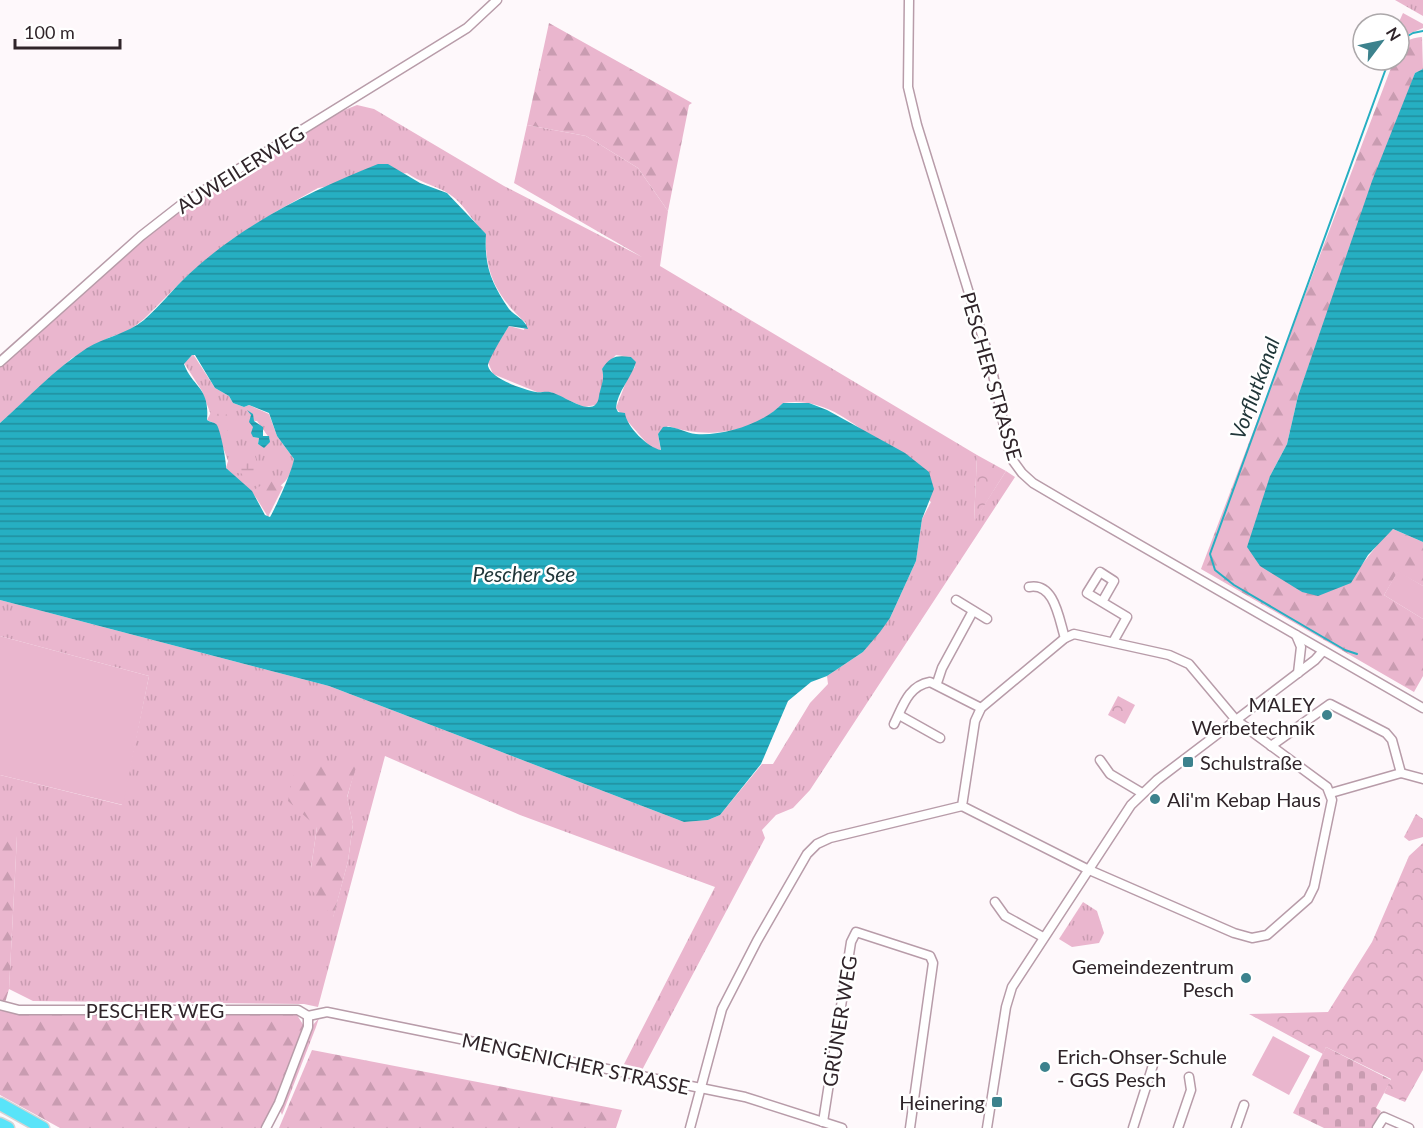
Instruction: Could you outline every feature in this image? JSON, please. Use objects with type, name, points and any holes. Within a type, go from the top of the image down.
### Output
[{"type":"highway","points":[[0,1104],[43,1128]]},
{"type":"highway","points":[[0,1124],[8,1128]]},
{"type":"street","name":"AUWEILERWEG","points":[[0,362],[141,236],[182,204],[467,28],[497,0]]},
{"type":"street","name":"PESCHER STRASSE","points":[[909,0],[908,87],[914,115],[990,361],[1006,441],[1017,467],[1033,483],[1423,708]]},
{"type":"street","points":[[1029,587],[1044,589],[1050,595],[1065,638]]},
{"type":"street","points":[[956,600],[987,619]]},
{"type":"street","points":[[1101,602],[1127,617],[1113,642]]},
{"type":"street","points":[[937,683],[942,668],[973,611]]},
{"type":"street","points":[[690,1128],[702,1089],[716,1028],[730,989],[807,854],[817,844],[830,838],[962,806],[1087,869],[1234,933],[1260,937],[1267,935],[1300,908],[1312,893],[1332,800],[1328,787],[1236,720],[1189,664],[1168,656],[1074,634],[1065,638],[981,708],[975,721],[962,806]]},
{"type":"street","points":[[1296,635],[1301,647],[1298,673]]},
{"type":"street","points":[[987,1128],[1010,994],[1087,869],[1142,793],[1298,673],[1323,651]]},
{"type":"street","points":[[894,724],[916,686],[930,682],[937,683],[981,708]]},
{"type":"street","points":[[1271,746],[1330,704],[1386,733],[1392,740],[1401,772]]},
{"type":"street","points":[[899,715],[940,738]]},
{"type":"street","points":[[1100,760],[1110,774],[1142,793]]},
{"type":"street","points":[[1331,793],[1401,772],[1423,779]]},
{"type":"street","points":[[995,902],[1005,916],[1043,937]]},
{"type":"street","name":"GRÜNER WEG","points":[[823,1122],[853,936],[856,932],[866,933],[932,959],[910,1128]]},
{"type":"street","name":"PESCHER WEG","points":[[0,1005],[19,1010],[298,1010],[308,1016]]},
{"type":"street","name":"MENGENICHER STRASSE","points":[[308,1016],[327,1012],[702,1089],[768,1104],[842,1128]]},
{"type":"street","points":[[266,1128],[279,1103],[308,1027],[308,1016]]},
{"type":"street","points":[[1132,1128],[1154,1065]]},
{"type":"street","points":[[1178,1128],[1191,1090],[1189,1077]]},
{"type":"street","points":[[1236,1128],[1244,1105]]},
{"type":"street","points":[[1377,1128],[1384,1117],[1409,1128]]},
{"type":"green space","points":[[1395,0],[1423,0],[1423,16]]},
{"type":"green space","points":[[1411,17],[1423,24],[1423,28],[1411,33]]},
{"type":"green space","points":[[549,23],[692,103],[689,105],[668,211],[638,168],[586,136],[527,125]]},
{"type":"green space","points":[[1422,37],[1423,69],[1415,73],[1298,396],[1287,444],[1270,476],[1286,580],[1302,592],[1360,567],[1393,529],[1423,542],[1423,586],[1398,572],[1384,595],[1423,619],[1423,676],[1414,692],[1201,569],[1389,72],[1411,72],[1412,39]]},
{"type":"green space","points":[[357,105],[374,109],[504,186],[642,257],[514,183],[527,125],[586,136],[638,168],[668,211],[660,266],[977,455],[974,521],[1006,471],[1015,477],[810,790],[793,808],[776,815],[762,830],[765,838],[641,1072],[622,1068],[715,887],[520,815],[385,756],[318,1007],[304,1004],[33,1001],[9,989],[17,836],[0,836],[0,775],[122,805],[149,676],[0,636],[0,600],[329,686],[684,822],[708,820],[720,815],[762,764],[773,764],[810,703],[828,684],[827,676],[863,652],[890,618],[916,561],[922,519],[931,502],[884,450],[847,419],[827,409],[805,403],[783,403],[758,422],[729,431],[713,433],[668,426],[658,434],[661,451],[651,448],[616,408],[629,374],[635,367],[631,357],[616,355],[602,369],[604,377],[600,401],[596,405],[584,407],[550,392],[537,392],[493,374],[487,360],[509,326],[524,330],[526,323],[508,304],[490,273],[486,234],[452,196],[407,173],[318,188],[277,211],[231,240],[189,274],[144,319],[127,332],[110,337],[72,358],[0,423],[0,367],[161,225],[193,201],[337,113]],"holes":[[[357,761],[347,798],[353,824],[348,861],[333,917],[311,868],[317,827]]]},
{"type":"green space","points":[[193,354],[215,388],[229,396],[233,403],[244,407],[249,405],[269,414],[277,436],[294,459],[287,480],[257,498],[226,468],[228,461],[202,391],[184,363]],"holes":[[[254,421],[257,421],[270,439],[263,447],[258,444],[259,438],[253,437]]]},
{"type":"green space","points":[[212,410],[217,411],[220,418],[225,418],[226,414],[230,416],[229,429],[220,437],[214,423],[207,420]]},
{"type":"green space","points":[[250,450],[253,451],[256,459],[256,476],[246,479],[241,473],[232,473],[227,469],[246,465]]},
{"type":"green space","points":[[977,455],[1006,471],[974,522]]},
{"type":"green space","points":[[272,479],[283,487],[268,517],[252,491]]},
{"type":"green space","points":[[1398,571],[1423,586],[1423,619],[1384,595]]},
{"type":"green space","points":[[0,636],[149,676],[123,805],[0,775]]},
{"type":"green space","points":[[1118,696],[1135,705],[1125,724],[1108,715]]},
{"type":"green space","points":[[296,761],[358,761],[347,797],[353,824],[348,861],[333,918],[312,890],[311,868],[317,827],[288,801]]},
{"type":"green space","points":[[1416,814],[1423,819],[1423,837],[1409,841],[1404,837]]},
{"type":"green space","points":[[0,836],[17,836],[9,989],[5,1003],[0,1001]]},
{"type":"green space","points":[[1423,843],[1423,1070],[1405,1102],[1384,1093],[1391,1079],[1326,1047],[1323,1054],[1249,1014],[1328,1012],[1372,942],[1409,856]]},
{"type":"green space","points":[[1083,902],[1097,911],[1104,933],[1099,943],[1072,947],[1059,939]]},
{"type":"green space","points":[[0,1009],[20,1013],[297,1015],[304,1026],[271,1115],[262,1128],[60,1128],[0,1095]]},
{"type":"green space","points":[[319,1018],[282,1115],[280,1110],[312,1026]]},
{"type":"green space","points":[[1273,1036],[1310,1056],[1289,1095],[1252,1075]]},
{"type":"green space","points":[[1326,1047],[1391,1080],[1376,1108],[1381,1111],[1373,1128],[1324,1128],[1293,1113]]},
{"type":"green space","points":[[312,1050],[622,1110],[616,1128],[279,1128]]},
{"type":"water","points":[[1423,69],[1423,542],[1393,529],[1368,555],[1351,583],[1318,596],[1302,592],[1260,566],[1247,547],[1270,476],[1287,444],[1298,396],[1372,181],[1415,73]]},
{"type":"water","name":"Pescher See","points":[[378,164],[388,164],[420,183],[447,193],[486,234],[486,255],[493,282],[509,309],[522,320],[528,329],[509,326],[488,363],[490,371],[508,383],[538,392],[550,392],[586,407],[592,407],[597,403],[603,379],[602,369],[608,361],[614,357],[631,357],[636,362],[619,396],[616,408],[618,412],[625,413],[629,424],[638,436],[661,450],[658,434],[663,427],[696,434],[719,433],[754,423],[783,403],[809,403],[827,410],[905,453],[929,472],[934,489],[922,519],[916,561],[890,618],[863,652],[827,676],[811,682],[788,701],[761,764],[720,815],[708,820],[684,822],[329,686],[0,600],[0,423],[75,356],[94,344],[130,329],[144,320],[189,274],[255,224],[303,197]],"holes":[[[192,355],[195,355],[215,388],[229,396],[233,403],[244,407],[249,405],[269,413],[277,436],[294,459],[284,488],[270,517],[265,515],[252,491],[226,468],[218,426],[207,420],[206,401],[184,364]]]},
{"type":"water","points":[[247,410],[253,414],[254,421],[263,427],[263,436],[269,436],[270,442],[264,448],[258,444],[259,438],[253,437],[251,433],[253,427],[249,422],[251,415]]},
{"type":"waterway","name":"Vorflutkanal","points":[[1411,34],[1423,31]]},
{"type":"waterway","name":"Vorflutkanal","points":[[1357,654],[1345,650],[1234,585],[1215,570],[1210,554],[1385,72]]},
{"type":"place","name":"MALEY Werbetechnik","points":[[1327,715]]},
{"type":"place","name":"Schulstraße","points":[[1188,762]]},
{"type":"place","name":"Ali'm Kebap Haus","points":[[1155,799]]},
{"type":"place","name":"Gemeindezentrum Pesch","points":[[1246,978]]},
{"type":"place","name":"Erich-Ohser-Schule - GGS Pesch","points":[[1045,1067]]},
{"type":"place","name":"Heinering","points":[[997,1102]]}]
